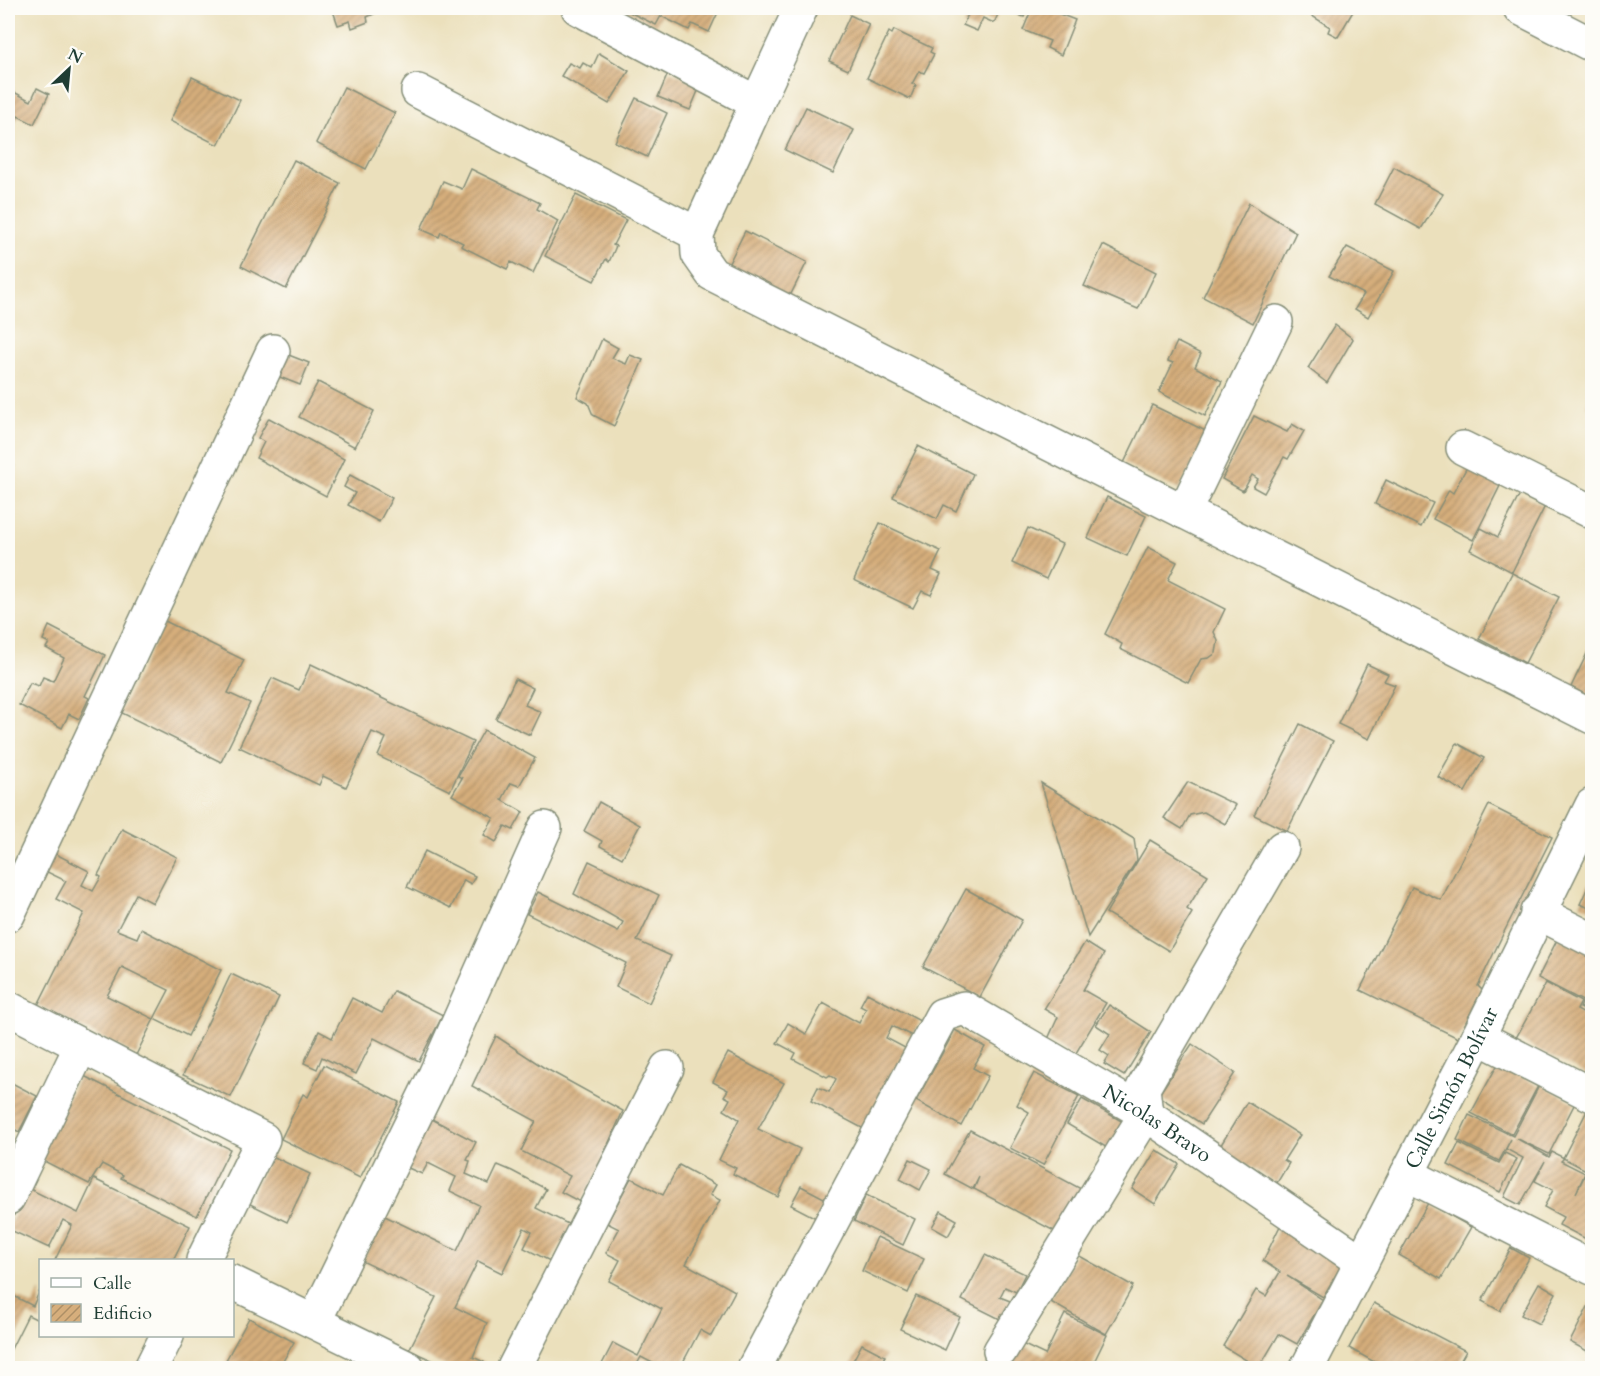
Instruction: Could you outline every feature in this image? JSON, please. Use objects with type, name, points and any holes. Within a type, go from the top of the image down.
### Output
[{"type":"street","points":[[578,8],[757,104]]},
{"type":"street","points":[[801,8],[697,234],[698,254],[712,274],[1593,717]]},
{"type":"street","points":[[1520,8],[1593,45]]},
{"type":"street","points":[[418,91],[697,234]]},
{"type":"street","points":[[1184,512],[1276,322]]},
{"type":"street","points":[[8,915],[273,351]]},
{"type":"street","points":[[1463,448],[1593,512]]},
{"type":"street","name":"Calle Simón Bolívar","points":[[1307,1368],[1478,1037],[1537,912],[1593,805]]},
{"type":"street","points":[[315,1320],[435,1075],[545,828]]},
{"type":"street","points":[[1000,1351],[1146,1114],[1143,1088],[1282,848]]},
{"type":"street","points":[[1537,912],[1593,940]]},
{"type":"street","points":[[8,1008],[263,1139],[203,1259]]},
{"type":"street","name":"Nicolas Bravo","points":[[754,1368],[942,1015],[964,1008],[1146,1114],[1362,1262]]},
{"type":"street","points":[[1478,1037],[1593,1095]]},
{"type":"street","points":[[8,1198],[81,1046]]},
{"type":"street","points":[[514,1368],[667,1068]]},
{"type":"street","points":[[1407,1174],[1593,1268]]},
{"type":"street","points":[[234,1283],[315,1320],[408,1368]]},
{"type":"street","points":[[151,1368],[166,1337]]},
{"type":"building","points":[[332,8],[377,8],[378,12],[367,17],[368,22],[352,28],[350,21],[338,25]]},
{"type":"building","points":[[621,8],[720,8],[709,32],[692,24],[689,30],[661,16],[656,25]]},
{"type":"building","points":[[971,8],[1001,8],[994,23],[983,18],[977,31],[963,25]]},
{"type":"building","points":[[1001,8],[1028,8],[1024,17]]},
{"type":"building","points":[[1032,8],[1044,8],[1075,20],[1061,55],[1047,48],[1050,41],[1023,30]]},
{"type":"building","points":[[1305,8],[1355,8],[1338,37],[1328,32],[1330,27],[1304,11]]},
{"type":"building","points":[[850,15],[869,24],[848,70],[829,61]]},
{"type":"building","points":[[894,30],[932,48],[930,52],[934,54],[924,73],[919,71],[912,84],[916,85],[910,99],[867,78],[889,32],[892,34]]},
{"type":"building","points":[[599,53],[629,71],[609,104],[561,76],[569,63],[580,68],[583,63],[592,68]]},
{"type":"building","points":[[669,71],[701,84],[690,110],[658,97]]},
{"type":"building","points":[[192,77],[240,100],[218,145],[170,121]]},
{"type":"building","points":[[344,87],[395,113],[366,169],[316,143]]},
{"type":"building","points":[[37,88],[49,94],[34,124],[18,116],[11,131],[8,129],[8,89],[31,101]]},
{"type":"building","points":[[636,98],[667,113],[647,157],[615,142]]},
{"type":"building","points":[[806,107],[854,130],[833,173],[785,150]]},
{"type":"building","points":[[294,160],[340,183],[286,289],[241,266]]},
{"type":"building","points":[[1394,167],[1443,194],[1421,229],[1375,204]]},
{"type":"building","points":[[471,169],[540,203],[537,209],[558,221],[533,273],[511,262],[507,269],[461,246],[463,243],[441,232],[439,237],[421,229],[443,181],[462,189]]},
{"type":"building","points":[[576,195],[626,220],[613,245],[616,246],[609,262],[606,259],[594,281],[545,256]]},
{"type":"building","points":[[1249,203],[1296,232],[1253,323],[1203,297]]},
{"type":"building","points":[[745,231],[807,262],[789,298],[727,267]]},
{"type":"building","points":[[1103,245],[1156,272],[1138,309],[1084,286]]},
{"type":"building","points":[[1347,247],[1394,271],[1368,317],[1355,309],[1364,294],[1329,276]]},
{"type":"building","points":[[1335,325],[1353,339],[1327,383],[1308,368]]},
{"type":"building","points":[[602,339],[618,348],[612,358],[626,364],[630,355],[643,360],[614,426],[593,415],[588,403],[577,397]]},
{"type":"building","points":[[1177,342],[1201,354],[1195,367],[1222,381],[1205,416],[1159,392],[1173,363],[1168,361]]},
{"type":"building","points":[[281,352],[309,363],[300,385],[272,374]]},
{"type":"building","points":[[318,382],[374,411],[355,447],[299,417]]},
{"type":"building","points":[[1592,393],[1592,409],[1586,406]]},
{"type":"building","points":[[1152,405],[1210,433],[1179,490],[1124,463]]},
{"type":"building","points":[[1254,416],[1287,432],[1292,424],[1304,431],[1288,459],[1284,457],[1264,493],[1253,487],[1258,479],[1252,475],[1243,491],[1222,479]]},
{"type":"building","points":[[269,418],[344,459],[326,496],[256,458],[264,442],[258,438]]},
{"type":"building","points":[[918,446],[973,474],[956,511],[944,505],[937,519],[893,497]]},
{"type":"building","points":[[8,460],[14,464],[8,475]]},
{"type":"building","points":[[1467,467],[1501,484],[1473,540],[1433,519],[1449,490],[1453,493]]},
{"type":"building","points":[[350,475],[392,498],[379,522],[348,505],[355,493],[344,487]]},
{"type":"building","points":[[1386,480],[1433,503],[1421,527],[1375,504]]},
{"type":"building","points":[[1520,494],[1545,506],[1512,572],[1470,550],[1481,528],[1498,537]]},
{"type":"building","points":[[1107,497],[1146,516],[1127,556],[1088,538]]},
{"type":"building","points":[[880,523],[941,551],[932,570],[941,574],[931,595],[922,591],[913,608],[854,580]]},
{"type":"building","points":[[1028,528],[1062,544],[1046,579],[1012,563]]},
{"type":"building","points":[[1148,547],[1177,562],[1168,580],[1225,609],[1214,632],[1218,641],[1216,653],[1209,658],[1201,659],[1188,683],[1120,649],[1122,644],[1105,634]]},
{"type":"building","points":[[1512,573],[1559,597],[1525,663],[1479,639]]},
{"type":"building","points":[[165,621],[244,660],[228,693],[250,703],[221,762],[120,712]]},
{"type":"building","points":[[49,626],[105,655],[85,696],[89,698],[79,719],[69,714],[62,728],[19,705],[30,683],[39,686],[43,677],[53,681],[64,658],[46,648],[49,643],[43,640]]},
{"type":"building","points":[[1592,643],[1592,698],[1571,687]]},
{"type":"building","points":[[311,664],[473,742],[450,791],[378,756],[386,738],[372,732],[346,787],[323,776],[319,785],[239,747],[272,678],[299,690]]},
{"type":"building","points":[[1367,664],[1388,674],[1384,681],[1395,685],[1369,739],[1338,724]]},
{"type":"building","points":[[515,679],[533,688],[525,705],[541,712],[530,735],[496,719]]},
{"type":"building","points":[[1300,724],[1333,741],[1287,831],[1254,815]]},
{"type":"building","points":[[484,730],[535,758],[519,786],[511,783],[502,800],[523,812],[513,830],[505,826],[496,842],[484,835],[494,818],[452,795],[462,778],[458,776]]},
{"type":"building","points":[[1457,743],[1484,758],[1465,792],[1438,777]]},
{"type":"building","points":[[1188,782],[1236,805],[1225,824],[1204,812],[1190,815],[1182,829],[1164,818]]},
{"type":"building","points":[[1041,783],[1134,839],[1137,860],[1088,937]]},
{"type":"building","points":[[599,802],[640,825],[622,858],[600,846],[602,841],[584,831]]},
{"type":"building","points":[[1489,805],[1552,837],[1478,986],[1482,990],[1458,1038],[1360,990],[1412,887],[1441,900]]},
{"type":"building","points":[[122,829],[177,857],[153,903],[136,894],[117,930],[137,938],[141,929],[221,970],[188,1036],[154,1019],[136,1055],[38,1005],[84,913],[56,899],[66,881],[43,870],[52,852],[89,871],[82,885],[93,891],[101,877],[98,875]],"holes":[[[122,967],[169,990],[154,1019],[107,996]]]},
{"type":"building","points":[[1150,840],[1208,875],[1187,909],[1192,913],[1169,951],[1106,913]]},
{"type":"building","points":[[425,851],[475,876],[471,884],[464,880],[451,908],[407,887]]},
{"type":"building","points":[[589,861],[659,895],[637,941],[671,956],[649,1003],[616,987],[626,963],[527,914],[538,892],[618,932],[623,922],[574,894]]},
{"type":"building","points":[[1592,878],[1592,909],[1580,904]]},
{"type":"building","points":[[966,889],[1022,920],[980,997],[923,967]]},
{"type":"building","points":[[1559,936],[1592,954],[1592,1014],[1580,1008],[1583,1001],[1538,978]]},
{"type":"building","points":[[1085,942],[1104,954],[1083,990],[1106,1003],[1073,1058],[1048,1039],[1058,1017],[1044,1009]]},
{"type":"building","points":[[231,974],[279,997],[231,1097],[183,1075]]},
{"type":"building","points":[[1546,983],[1581,1002],[1577,1010],[1592,1018],[1592,1066],[1587,1075],[1516,1038]]},
{"type":"building","points":[[394,991],[443,1015],[419,1061],[374,1038],[356,1074],[322,1057],[317,1069],[304,1063],[319,1031],[332,1038],[352,998],[382,1013]]},
{"type":"building","points":[[867,993],[920,1021],[912,1036],[892,1026],[886,1038],[907,1049],[864,1129],[811,1101],[818,1087],[829,1092],[836,1079],[830,1075],[827,1077],[793,1059],[796,1053],[777,1043],[788,1023],[806,1034],[823,1003],[859,1023],[866,1009],[860,1006]]},
{"type":"building","points":[[1109,1005],[1151,1032],[1124,1076],[1104,1064],[1109,1056],[1100,1050],[1110,1034],[1096,1025]]},
{"type":"building","points":[[955,1030],[985,1047],[973,1068],[988,1076],[961,1126],[916,1101]]},
{"type":"building","points":[[496,1036],[543,1067],[623,1111],[602,1158],[605,1161],[580,1202],[561,1192],[570,1176],[521,1151],[536,1121],[472,1086]]},
{"type":"building","points":[[1192,1044],[1235,1073],[1202,1124],[1158,1096]]},
{"type":"building","points":[[728,1053],[784,1083],[758,1129],[800,1149],[778,1197],[733,1174],[736,1168],[719,1160],[739,1119],[724,1110],[730,1099],[724,1096],[728,1090],[713,1082]]},
{"type":"building","points":[[1498,1064],[1538,1086],[1512,1134],[1471,1113]]},
{"type":"building","points":[[324,1065],[399,1102],[360,1178],[281,1139],[303,1094],[308,1097]]},
{"type":"building","points":[[1034,1073],[1079,1096],[1043,1165],[1010,1148],[1029,1112],[1017,1105]]},
{"type":"building","points":[[80,1074],[230,1149],[197,1216],[121,1178],[123,1175],[102,1164],[89,1184],[38,1158]]},
{"type":"building","points":[[8,1081],[37,1096],[19,1132],[8,1126]]},
{"type":"building","points":[[1540,1084],[1575,1103],[1549,1154],[1516,1138],[1549,1157],[1552,1152],[1564,1158],[1561,1161],[1585,1173],[1576,1193],[1592,1161],[1592,1242],[1559,1225],[1563,1217],[1544,1207],[1553,1190],[1535,1181],[1545,1161],[1520,1205],[1504,1197],[1523,1158],[1506,1149],[1511,1139],[1499,1161],[1457,1140],[1469,1115],[1513,1136]]},
{"type":"building","points":[[1082,1099],[1125,1123],[1109,1149],[1067,1124]]},
{"type":"building","points":[[1247,1102],[1300,1135],[1284,1160],[1289,1163],[1277,1183],[1219,1148]]},
{"type":"building","points":[[1589,1107],[1592,1108],[1592,1157],[1586,1170],[1563,1158]]},
{"type":"building","points":[[428,1117],[476,1142],[467,1160],[470,1161],[466,1174],[489,1184],[498,1165],[512,1171],[546,1189],[536,1208],[572,1226],[550,1261],[524,1248],[532,1232],[524,1228],[502,1273],[478,1261],[455,1307],[487,1323],[473,1357],[484,1362],[481,1368],[450,1368],[409,1350],[436,1297],[362,1261],[385,1216],[457,1251],[479,1205],[450,1191],[456,1177],[428,1163],[422,1174],[406,1167]]},
{"type":"building","points":[[970,1130],[1083,1190],[1060,1234],[974,1189],[979,1177],[973,1189],[945,1174]]},
{"type":"building","points":[[1459,1143],[1499,1163],[1505,1153],[1517,1159],[1500,1192],[1448,1165]]},
{"type":"building","points":[[1156,1150],[1179,1164],[1155,1204],[1132,1189]]},
{"type":"building","points":[[270,1155],[310,1174],[287,1222],[248,1203]]},
{"type":"building","points":[[910,1159],[931,1169],[920,1190],[900,1179]]},
{"type":"building","points":[[679,1165],[716,1185],[710,1195],[720,1200],[686,1264],[735,1291],[711,1336],[700,1330],[680,1368],[662,1368],[641,1357],[635,1368],[600,1368],[613,1343],[638,1356],[662,1309],[609,1281],[620,1260],[606,1253],[619,1229],[607,1223],[631,1178],[663,1195]]},
{"type":"building","points":[[94,1179],[190,1226],[174,1259],[55,1259],[72,1225],[63,1220],[49,1248],[8,1229],[26,1187],[78,1213]]},
{"type":"building","points":[[801,1186],[826,1199],[816,1218],[791,1205]]},
{"type":"building","points":[[866,1195],[915,1219],[903,1245],[854,1221]]},
{"type":"building","points":[[1428,1203],[1471,1227],[1441,1279],[1399,1255]]},
{"type":"building","points":[[941,1211],[957,1220],[948,1236],[932,1227]]},
{"type":"building","points":[[1281,1224],[1345,1259],[1323,1297],[1287,1276],[1323,1300],[1297,1344],[1279,1334],[1259,1368],[1223,1346],[1256,1290],[1266,1296],[1280,1272],[1263,1261]]},
{"type":"building","points":[[877,1237],[924,1259],[908,1293],[862,1271]]},
{"type":"building","points":[[1511,1248],[1529,1258],[1500,1311],[1482,1301]]},
{"type":"building","points":[[1076,1254],[1133,1286],[1106,1334],[1049,1301]]},
{"type":"building","points":[[985,1255],[1025,1274],[1016,1292],[1005,1287],[1000,1297],[1010,1301],[1000,1319],[962,1300]]},
{"type":"building","points":[[1539,1283],[1556,1293],[1539,1324],[1521,1315]]},
{"type":"building","points":[[39,1292],[39,1320],[28,1315],[8,1355],[8,1293],[33,1306]]},
{"type":"building","points":[[916,1296],[960,1317],[945,1350],[900,1329]]},
{"type":"building","points":[[1592,1299],[1592,1347],[1589,1352],[1570,1342]]},
{"type":"building","points":[[1374,1303],[1466,1351],[1461,1360],[1476,1368],[1385,1368],[1349,1348]]},
{"type":"building","points":[[1065,1314],[1107,1335],[1091,1368],[1005,1368],[1018,1342],[1045,1355]]},
{"type":"building","points":[[249,1318],[294,1342],[279,1368],[237,1368],[225,1362]]},
{"type":"building","points":[[862,1344],[885,1356],[878,1368],[849,1368]]}]
